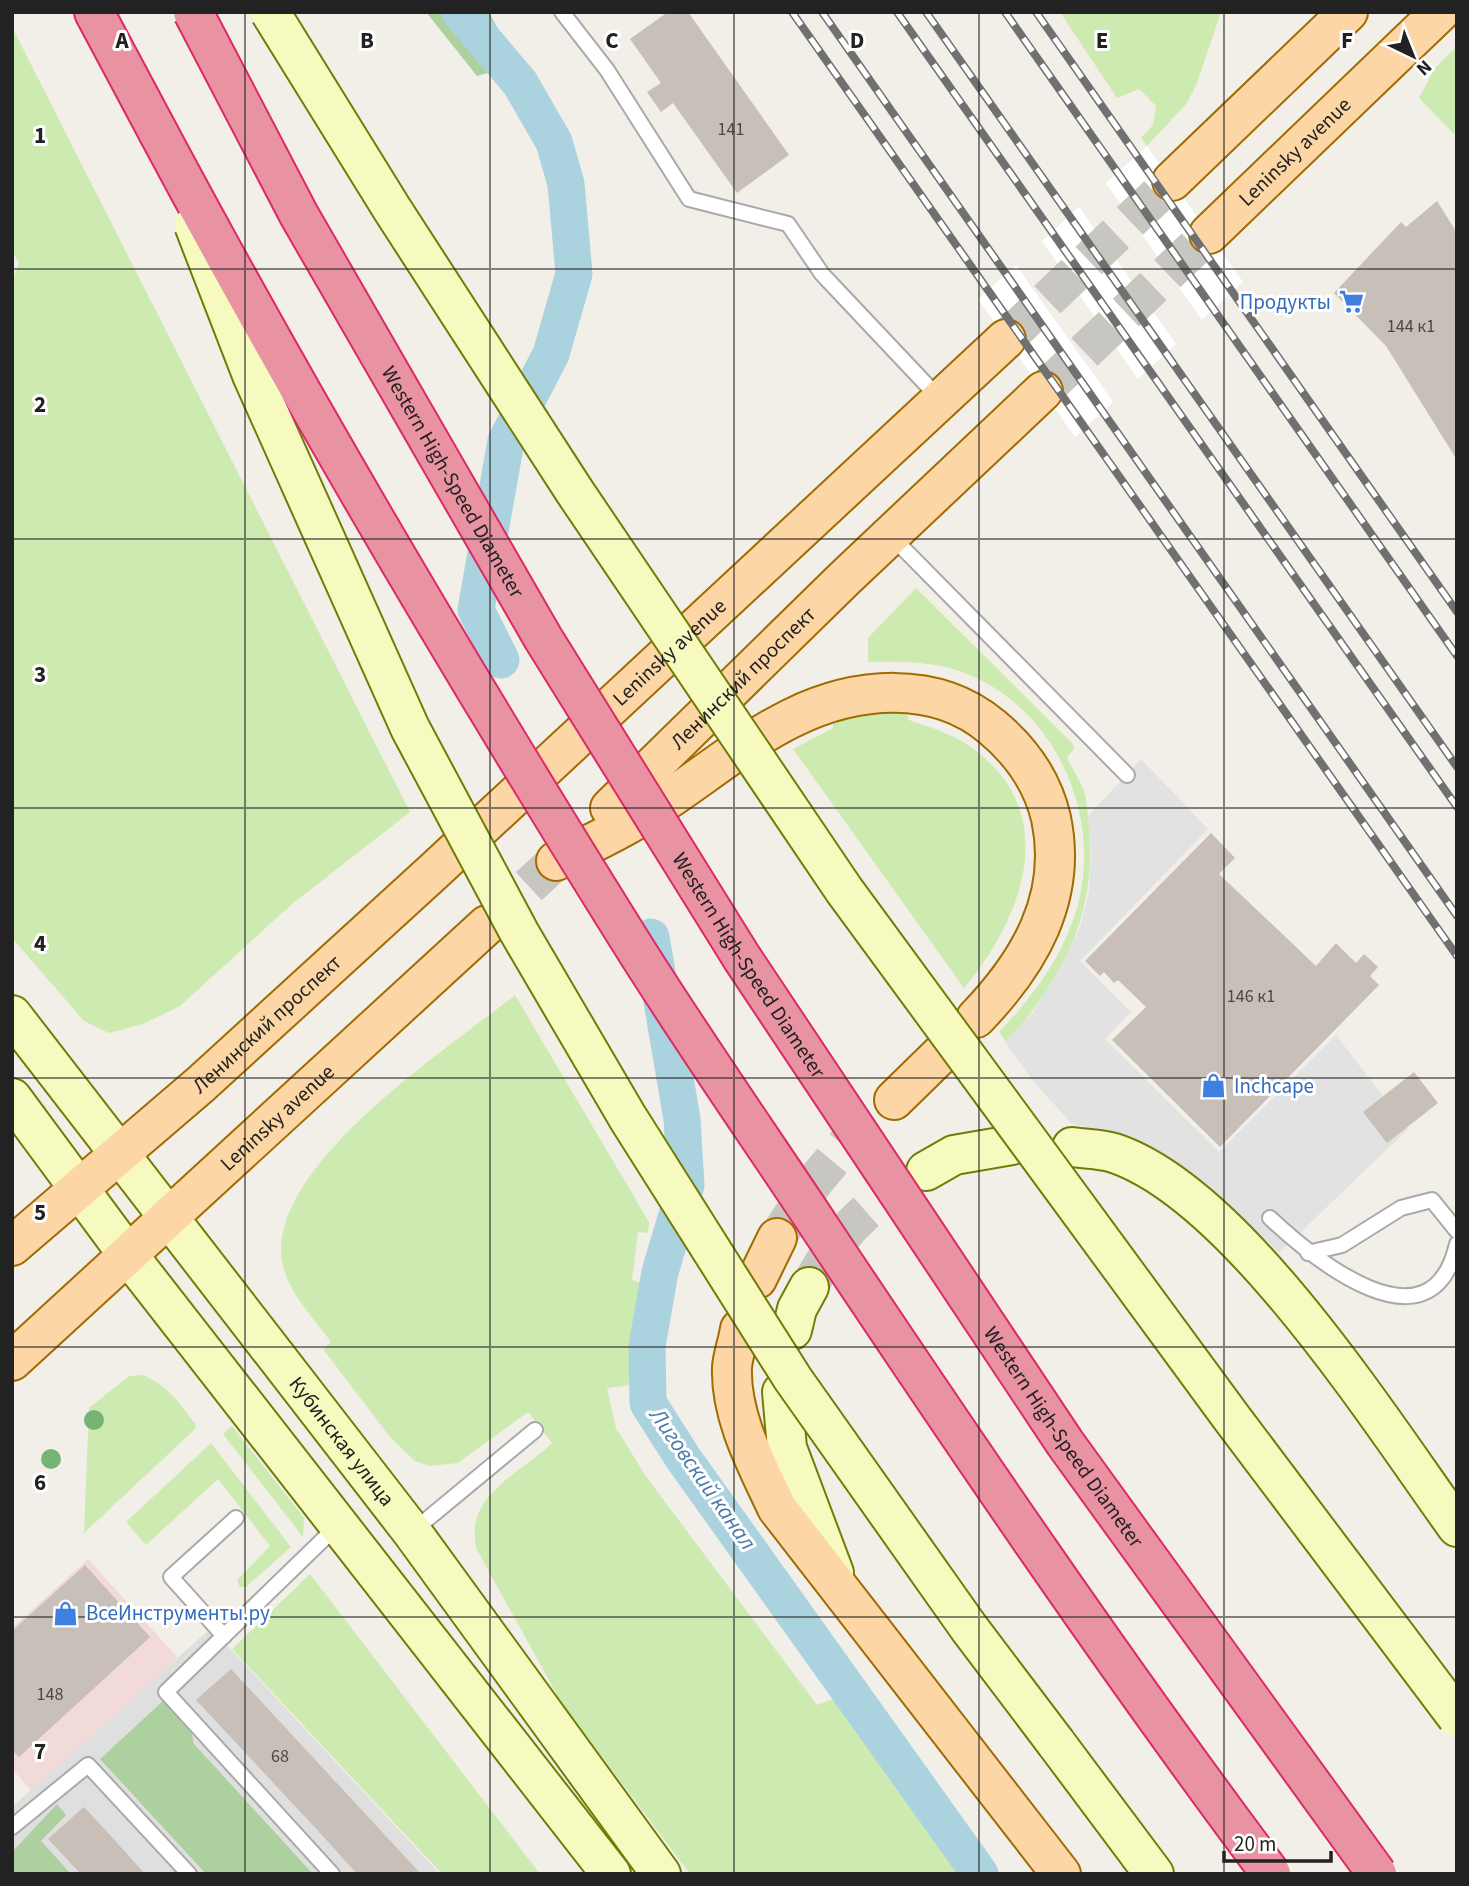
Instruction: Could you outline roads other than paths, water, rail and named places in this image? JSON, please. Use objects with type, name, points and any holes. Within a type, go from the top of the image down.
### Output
[{"type":"highway","points":[[94,12],[226,259],[442,631],[626,936],[993,1487],[1271,1874]]},
{"type":"highway","name":"Western High-Speed Diameter","points":[[193,12],[299,215],[543,638],[742,958],[1065,1443],[1377,1874]]},
{"type":"main road","points":[[270,12],[391,209],[583,503],[844,890],[1231,1417],[1457,1717]]},
{"type":"main road","points":[[1172,181],[1348,12]]},
{"type":"main road","name":"Leninsky avenue","points":[[1209,234],[1440,12]]},
{"type":"main road","points":[[158,132],[252,374],[410,728],[519,932],[628,1118],[793,1379],[970,1628],[1154,1874]]},
{"type":"main road","name":"Ленинский проспект","points":[[79,1188],[201,1084],[433,872],[1006,339]]},
{"type":"main road","name":"Ленинский проспект","points":[[976,1018],[1011,978],[1035,943],[1052,890],[1054,845],[1051,817],[1035,775],[1013,744],[981,718],[949,701],[912,693],[872,694],[848,698],[792,718],[633,822],[556,861],[890,535],[1043,391]]},
{"type":"main road","name":"Leninsky avenue","points":[[169,1218],[487,925]]},
{"type":"main road","name":"Кубинская улица","points":[[12,1015],[412,1532],[661,1874]]},
{"type":"main road","points":[[894,1100],[940,1054]]},
{"type":"main road","points":[[12,1098],[128,1255],[611,1874]]},
{"type":"main road","points":[[926,1171],[954,1154],[1012,1145]]},
{"type":"main road","points":[[1072,1147],[1114,1153],[1167,1180],[1213,1217],[1321,1340],[1457,1527]]},
{"type":"main road","points":[[12,1246],[79,1188]]},
{"type":"main road","points":[[12,1361],[169,1218]]},
{"type":"main road","points":[[757,1279],[777,1238]]},
{"type":"main road","points":[[792,1330],[797,1309],[809,1287]]},
{"type":"main road","points":[[740,1329],[732,1368],[738,1410],[751,1453],[777,1508],[1061,1874]]},
{"type":"main road","points":[[782,1392],[787,1448],[839,1587]]},
{"type":"lane","points":[[562,12],[607,70],[689,199],[789,224],[822,274],[942,401]]},
{"type":"lane","points":[[890,535],[1127,775]]},
{"type":"lane","points":[[1308,1253],[1342,1245],[1401,1208],[1432,1200],[1457,1231]]},
{"type":"lane","points":[[1270,1218],[1308,1253],[1344,1278],[1384,1295],[1419,1294],[1443,1279],[1457,1244]]},
{"type":"lane","points":[[412,1532],[535,1430]]},
{"type":"lane","points":[[224,1636],[171,1577],[236,1518]]},
{"type":"lane","points":[[332,1874],[166,1692],[340,1524]]},
{"type":"lane","points":[[12,1827],[88,1765],[189,1874]]},
{"type":"waterway","name":"Лиговский канал","points":[[460,12],[520,83],[554,142],[566,184],[574,274],[551,354],[506,441],[476,610],[501,660]]},
{"type":"waterway","name":"Лиговский канал","points":[[651,937],[682,1119],[686,1185],[660,1272],[647,1346],[648,1403],[683,1458],[980,1874]]},
{"type":"tunnel","points":[[1006,339],[1172,181]]},
{"type":"tunnel","points":[[1043,391],[1209,234]]},
{"type":"tunnel","points":[[487,925],[556,861]]},
{"type":"tunnel","points":[[777,1238],[815,1181],[847,1143],[894,1100]]},
{"type":"tunnel","points":[[809,1287],[833,1249],[857,1220],[886,1196],[924,1172]]},
{"type":"railway","points":[[792,12],[1457,956]]},
{"type":"railway","points":[[822,12],[1457,916]]},
{"type":"railway","points":[[897,12],[1457,807]]},
{"type":"railway","points":[[926,12],[1457,767]]},
{"type":"railway","points":[[1005,12],[1457,656]]},
{"type":"railway","points":[[1036,12],[1457,612]]},
{"type":"place","name":"Продукты","points":[[1351,302]]},
{"type":"place","name":"Inchcape","points":[[1214,1086]]},
{"type":"place","name":"ВсеИнструменты.ру","points":[[66,1613]]}]
